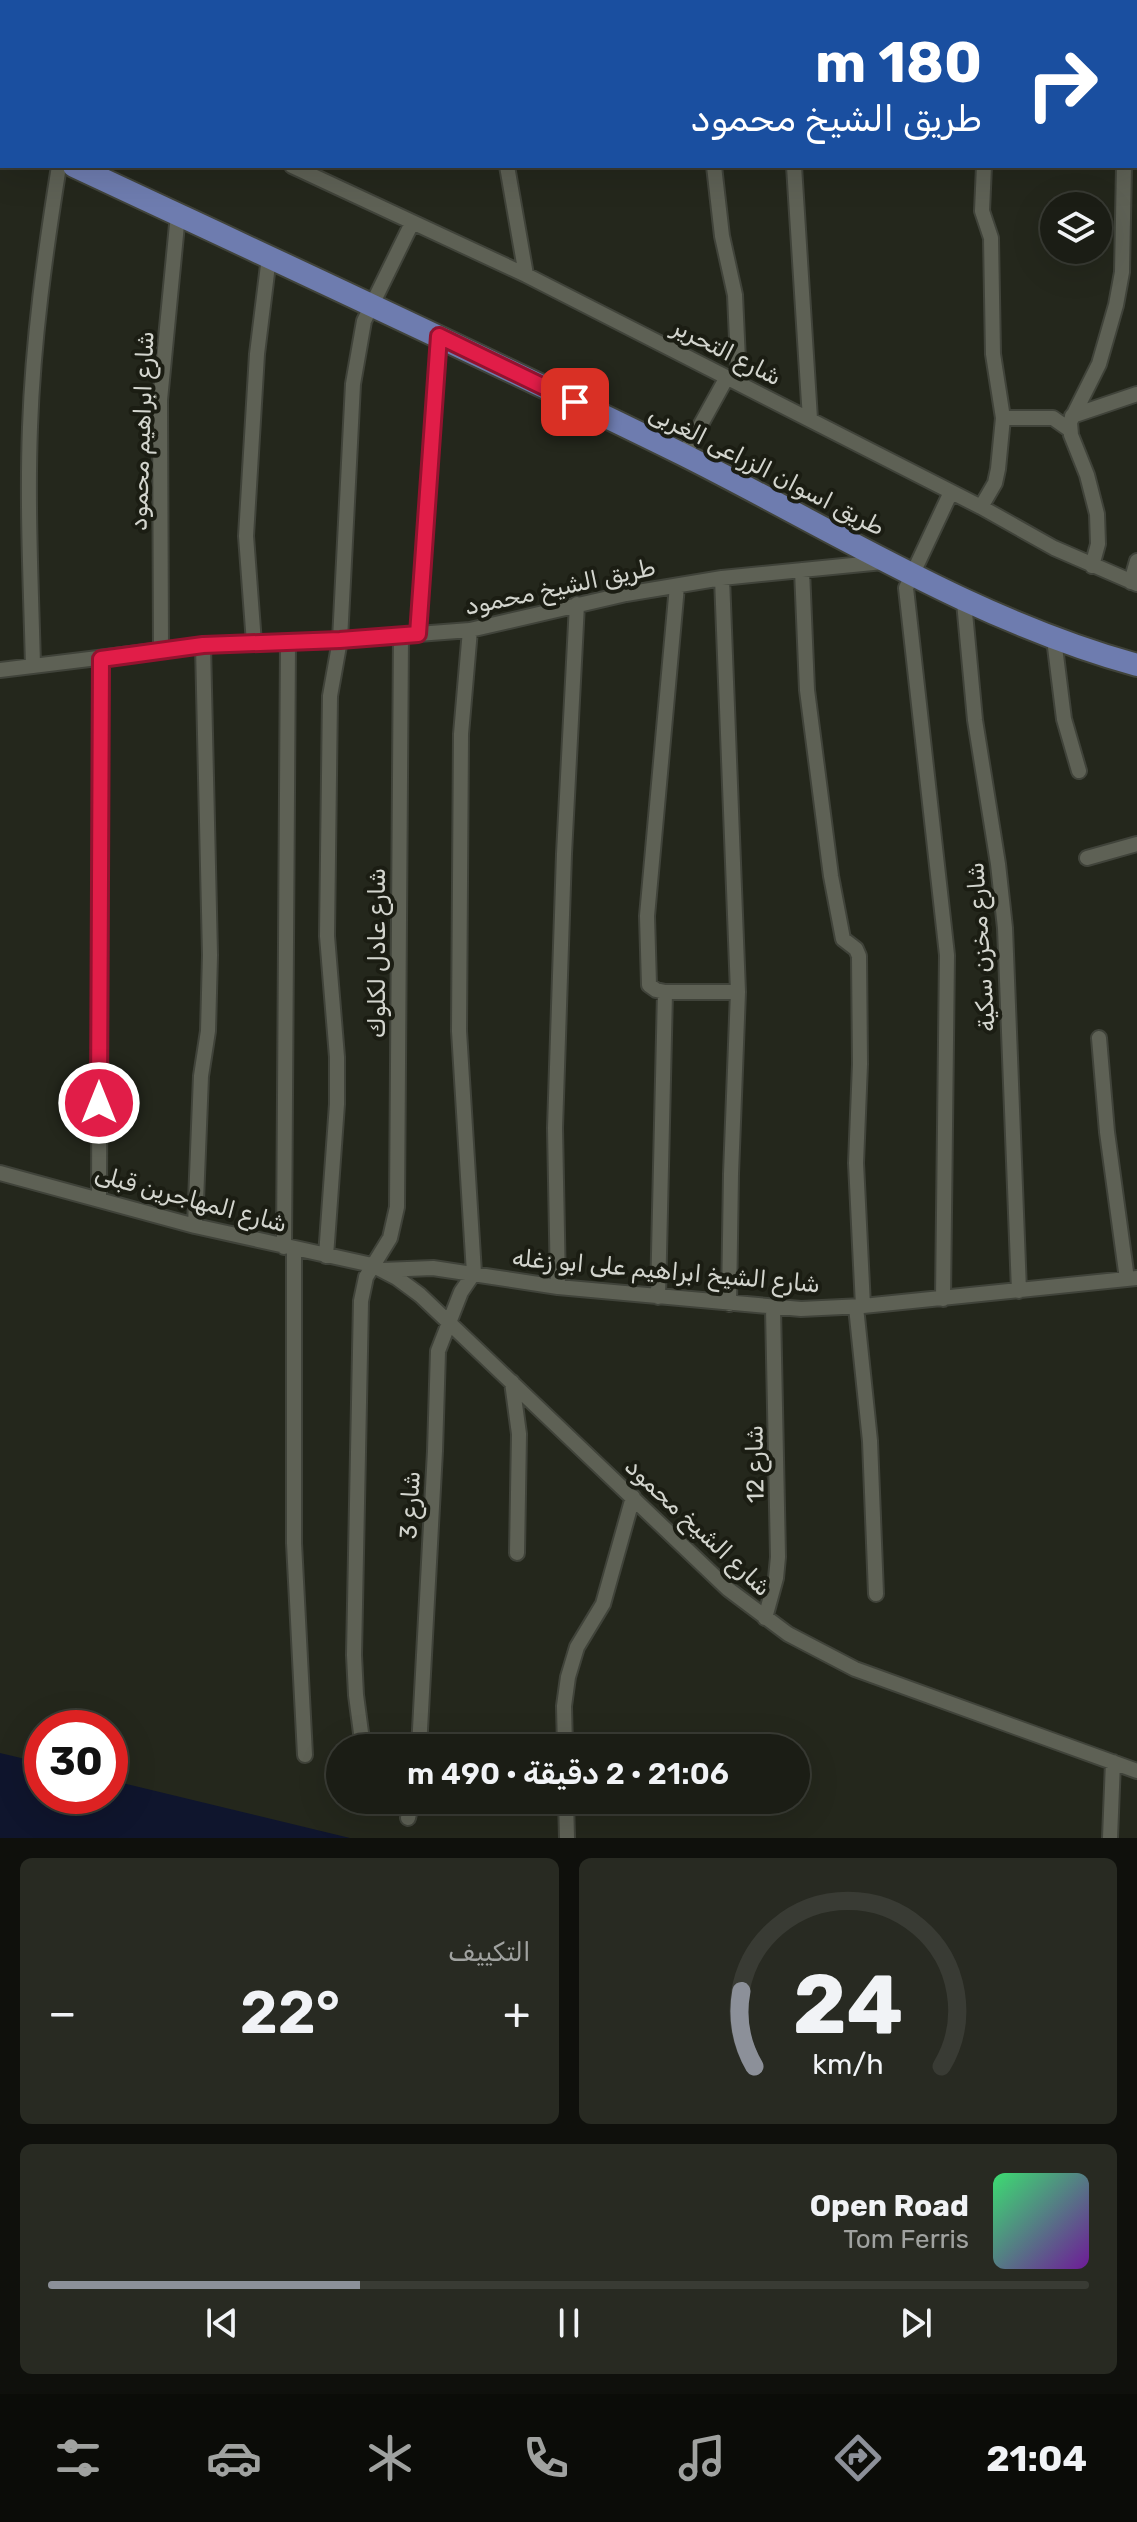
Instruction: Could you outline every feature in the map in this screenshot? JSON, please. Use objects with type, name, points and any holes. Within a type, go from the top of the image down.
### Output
[{"type":"main road","name":"طريق اسوان الزراعى الغربى","points":[[78,168],[439,336],[684,455],[964,602],[1054,639],[1137,665]]},
{"type":"street","points":[[33,666],[28,522],[30,424],[41,279],[59,168]]},
{"type":"street","name":"شارع التحرير","points":[[296,168],[526,275],[1092,566],[1134,583]]},
{"type":"street","points":[[507,168],[526,275]]},
{"type":"street","points":[[684,455],[733,380],[735,295],[722,236],[714,168]]},
{"type":"street","points":[[794,168],[810,419]]},
{"type":"street","points":[[981,507],[995,483],[1003,418],[993,354],[991,238],[982,211],[984,168]]},
{"type":"street","points":[[1092,566],[1098,544],[1097,514],[1071,423],[1099,364],[1116,305],[1122,272],[1124,168]]},
{"type":"street","name":"شارع ابراهيم محمود","points":[[161,649],[160,400],[178,214]]},
{"type":"street","points":[[326,1256],[337,1104],[337,1057],[327,936],[330,696],[340,640],[353,384],[359,336],[371,304],[412,223]]},
{"type":"street","points":[[254,643],[246,536],[257,354],[269,257]]},
{"type":"street","points":[[418,634],[439,336]]},
{"type":"street","points":[[1003,418],[1053,418],[1071,423],[1137,394]]},
{"type":"street","points":[[943,1299],[947,955],[906,588],[951,492]]},
{"type":"street","name":"طريق الشيخ محمود","points":[[0,670],[203,645],[340,640],[470,630],[577,604],[722,578],[890,561]]},
{"type":"street","points":[[1134,583],[1137,561]]},
{"type":"street","points":[[802,570],[807,690],[831,876],[843,939],[856,949],[859,956],[860,1064],[856,1163],[860,1307],[870,1441],[876,1594]]},
{"type":"street","points":[[722,578],[738,992],[729,1304]]},
{"type":"street","points":[[677,586],[647,916],[649,985],[665,992],[738,992]]},
{"type":"street","name":"شارع مخزن سكية","points":[[964,602],[975,720],[1004,917],[1019,1291]]},
{"type":"street","points":[[558,1287],[555,1128],[564,854],[577,604]]},
{"type":"street","points":[[470,630],[461,734],[459,1031],[474,1273]]},
{"type":"street","name":"شارع عادل لكلوك","points":[[361,1734],[354,1642],[361,1301],[363,1288],[390,1238],[397,1207],[401,635]]},
{"type":"street","points":[[1054,639],[1064,719],[1079,771]]},
{"type":"street","points":[[288,642],[289,1248],[294,1543],[305,1755]]},
{"type":"street","points":[[195,1226],[201,1076],[208,1031],[210,971],[203,645]]},
{"type":"street","points":[[99,1198],[101,659]]},
{"type":"street","points":[[1087,858],[1137,844]]},
{"type":"street","points":[[658,1297],[665,992]]},
{"type":"street","points":[[1099,1038],[1107,1132],[1132,1279]]},
{"type":"street","name":"شارع المهاجرين قبلى","points":[[0,1173],[195,1226],[377,1267]]},
{"type":"street","name":"شارع الشيخ ابراهيم على ابو زغله","points":[[377,1267],[433,1268],[558,1287],[773,1308],[860,1307],[1132,1279]]},
{"type":"street","name":"شارع الشيخ محمود","points":[[377,1267],[409,1286],[728,1589],[765,1618],[821,1653],[855,1669],[1137,1771]]},
{"type":"street","name":"شارع 3","points":[[420,1734],[437,1360],[441,1340],[461,1292],[474,1273]]},
{"type":"street","name":"شارع 12","points":[[765,1618],[778,1557],[773,1308]]},
{"type":"street","points":[[511,1381],[519,1434],[517,1553]]},
{"type":"street","points":[[565,1734],[568,1677],[577,1647],[603,1604],[633,1497]]},
{"type":"street","points":[[1110,1838],[1113,1762]]},
{"type":"street","points":[[408,1818],[409,1814]]},
{"type":"street","points":[[566,1814],[567,1838]]},
{"type":"water","points":[[0,1753],[24,1759],[24,1814],[128,1814],[128,1784],[350,1838],[0,1838]]},
{"type":"route","points":[[99,1103],[101,659],[203,645],[418,634],[439,336],[575,402]]}]
